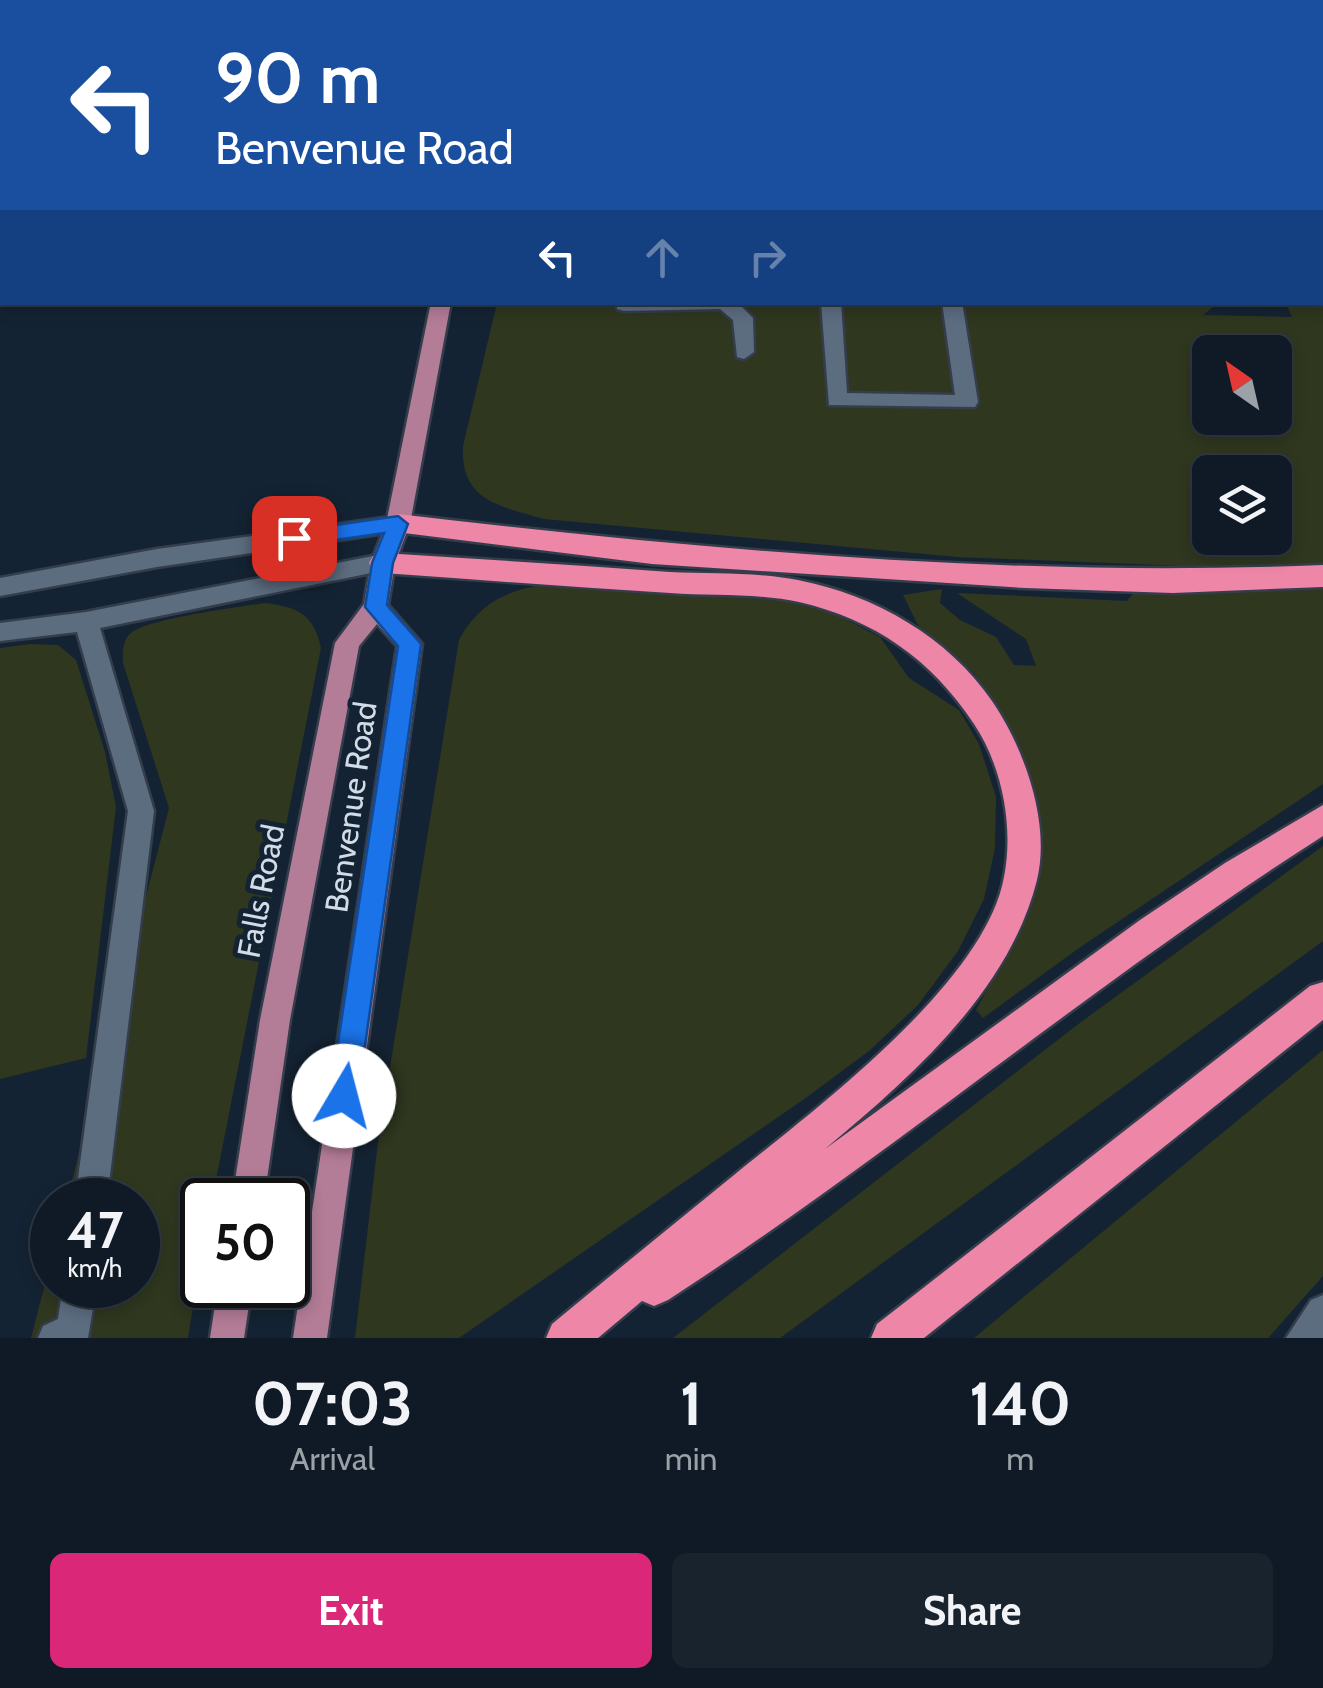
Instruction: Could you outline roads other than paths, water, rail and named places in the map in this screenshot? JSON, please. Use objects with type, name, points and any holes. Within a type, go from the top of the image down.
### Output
[{"type":"highway","points":[[398,524],[652,554],[1025,577],[1173,582],[1323,576]]},
{"type":"highway","points":[[383,563],[798,591],[875,617],[918,642],[960,678],[991,724],[1015,774],[1022,826],[1022,878],[992,945],[946,1010],[880,1079],[568,1338]]},
{"type":"highway","points":[[568,1338],[747,1229],[1235,872],[1323,819]]},
{"type":"highway","points":[[892,1338],[1323,998]]},
{"type":"main road","points":[[376,607],[383,563],[398,524],[439,305]]},
{"type":"main road","name":"Falls Road","points":[[251,1178],[275,1020],[347,643],[376,607]]},
{"type":"main road","name":"Benvenue Road","points":[[310,1338],[410,644],[376,607]]},
{"type":"main road","points":[[227,1338],[232,1308]]},
{"type":"street","points":[[729,305],[743,318],[744,352]]},
{"type":"street","points":[[831,305],[836,400],[967,402],[952,305]]},
{"type":"street","points":[[0,587],[156,558],[398,524]]},
{"type":"street","points":[[0,632],[86,622],[383,563]]},
{"type":"street","points":[[86,622],[141,811],[93,1178]]},
{"type":"street","points":[[55,1338],[74,1330],[77,1308]]},
{"type":"street","points":[[1302,1338],[1323,1312]]}]
